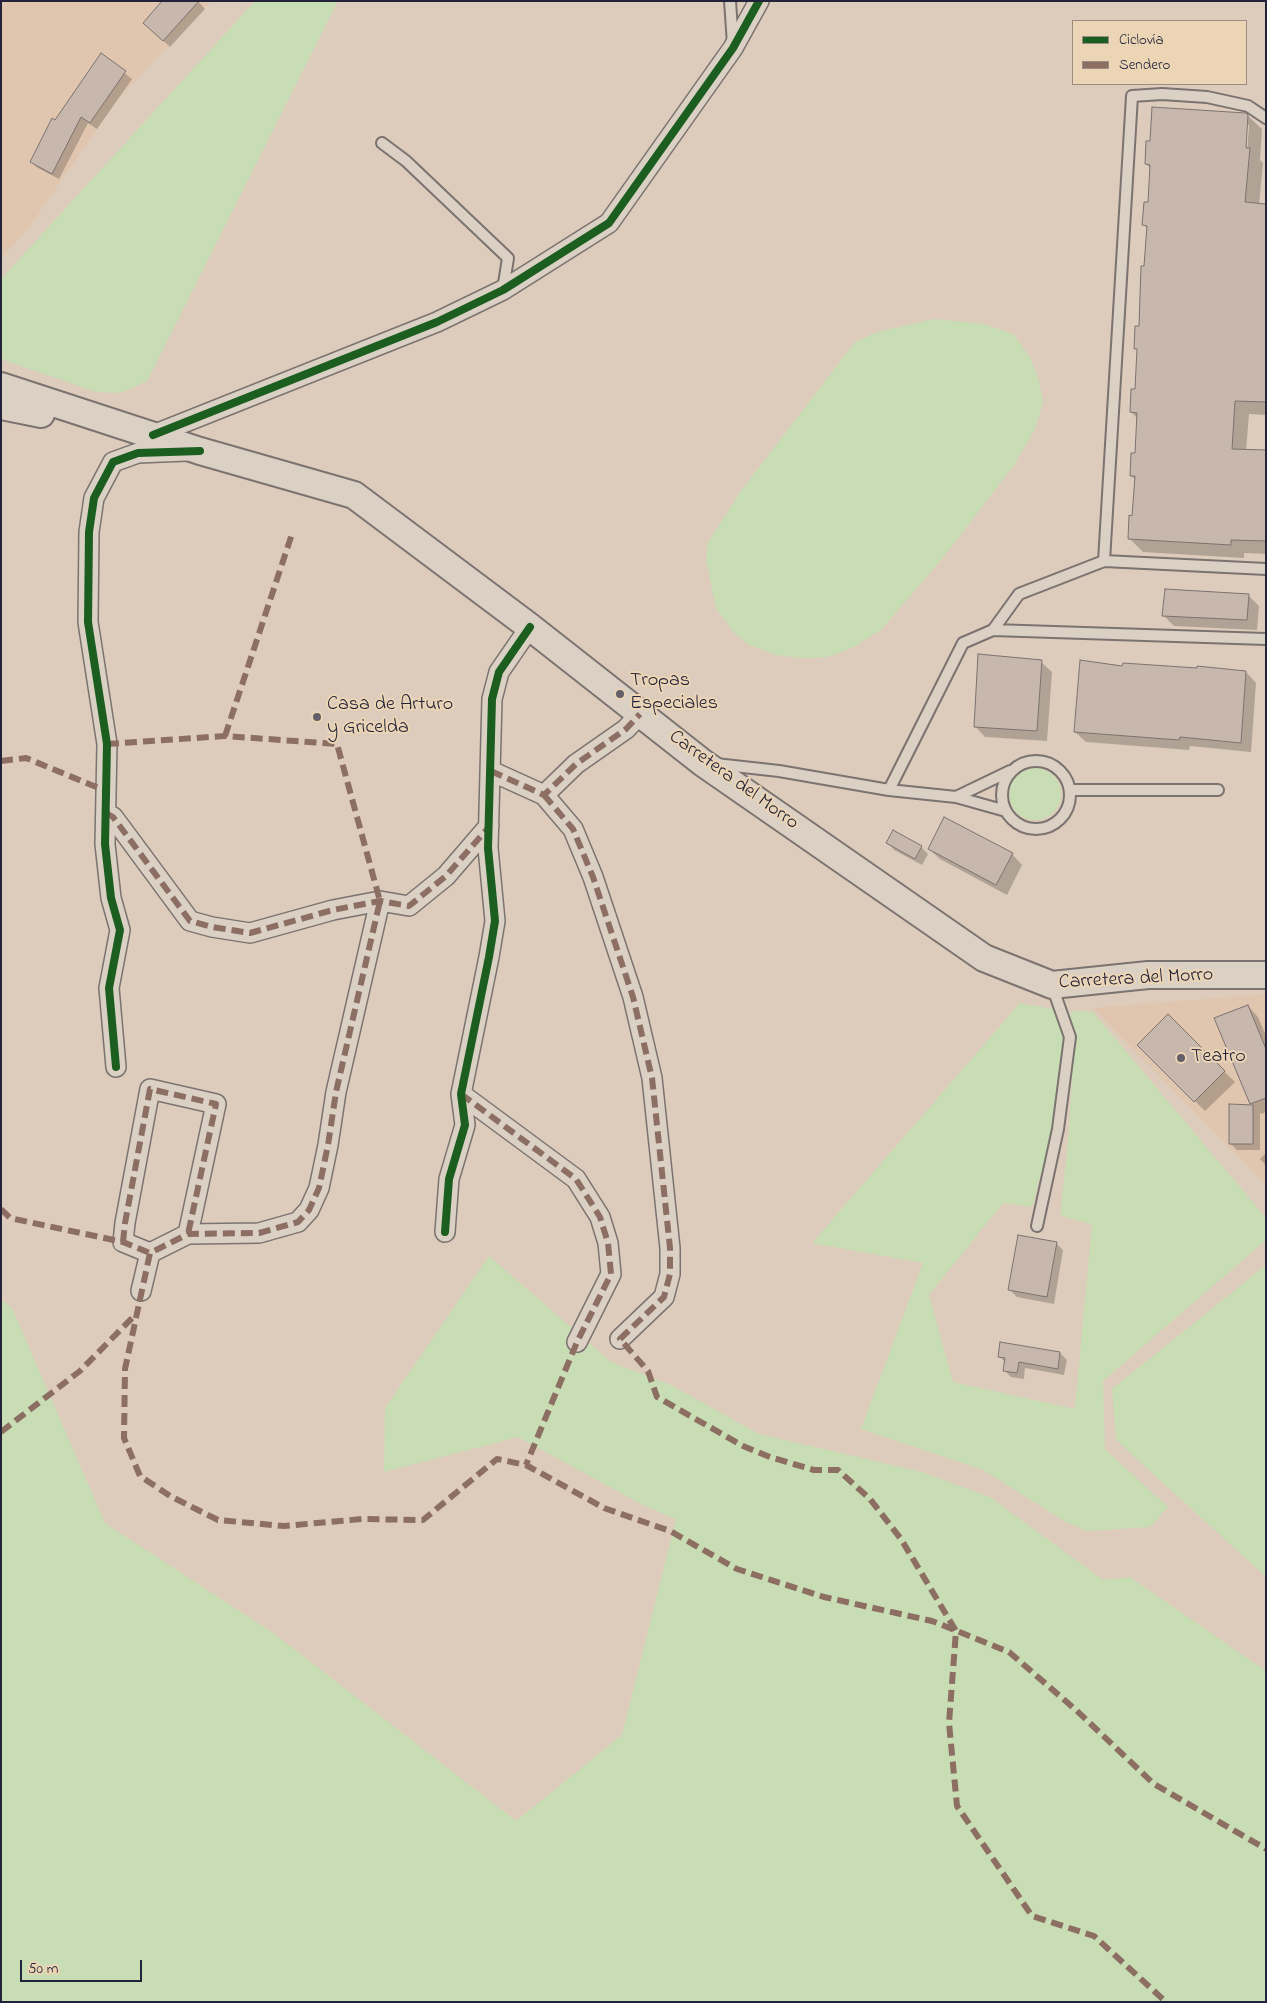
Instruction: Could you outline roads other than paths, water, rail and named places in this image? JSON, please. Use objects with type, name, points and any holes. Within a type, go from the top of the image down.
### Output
[{"type":"main road","name":"Carretera del Morro","points":[[1,386],[200,451],[354,495],[530,627],[703,762],[984,958],[1052,985],[1148,975],[1266,975]]},
{"type":"main road","name":"Carretera del Morro","points":[[1,406],[153,435]]},
{"type":"street","points":[[153,435],[437,322],[503,290],[609,223],[733,48],[759,1]]},
{"type":"street","points":[[116,1067],[109,988],[120,930],[111,898],[104,844],[107,744],[88,622],[89,532],[94,498],[113,462],[138,453],[200,451]]},
{"type":"street","points":[[445,1232],[449,1179],[465,1125],[461,1094],[490,957],[495,921],[488,848],[492,699],[499,672],[530,627]]},
{"type":"street","points":[[544,795],[576,764],[626,729],[640,714]]},
{"type":"street","points":[[491,771],[544,795],[573,829],[593,878],[633,997],[652,1078],[670,1248],[670,1274],[664,1297],[620,1339]]},
{"type":"street","points":[[106,813],[113,817],[190,921],[212,927],[250,932],[333,910],[380,901],[409,906],[446,876],[489,826]]},
{"type":"street","points":[[188,1234],[216,1104],[150,1089],[123,1242],[150,1253],[188,1234],[259,1233],[298,1222],[309,1210],[319,1188],[336,1092],[380,901]]},
{"type":"street","points":[[461,1094],[576,1179],[600,1217],[608,1242],[612,1274],[577,1342]]},
{"type":"street","points":[[141,1291],[150,1253]]},
{"type":"lane","points":[[730,1],[733,48]]},
{"type":"lane","points":[[1104,561],[1132,96],[1162,94],[1207,98],[1248,106],[1266,118]]},
{"type":"lane","points":[[382,143],[406,161],[508,258],[503,290]]},
{"type":"lane","points":[[994,630],[1019,594],[1104,561],[1266,569]]},
{"type":"lane","points":[[889,790],[963,643],[994,630],[1266,639]]},
{"type":"lane","points":[[956,797],[1030,760],[1046,762],[1060,770],[1067,779],[1070,790],[1070,802],[1058,822],[1047,828],[1035,829],[1023,826],[1013,820],[1006,811],[1002,801],[1005,779],[1011,771]]},
{"type":"lane","points":[[703,762],[779,771],[889,790],[956,797],[1006,811]]},
{"type":"lane","points":[[1070,790],[1218,790]]},
{"type":"lane","points":[[1037,1226],[1058,1129],[1070,1037],[1052,985]]},
{"type":"place","name":"Tropas Especiales","points":[[620,694]]},
{"type":"place","name":"Casa de Arturo y Gricelda","points":[[317,717]]},
{"type":"place","name":"Teatro","points":[[1181,1058]]}]
